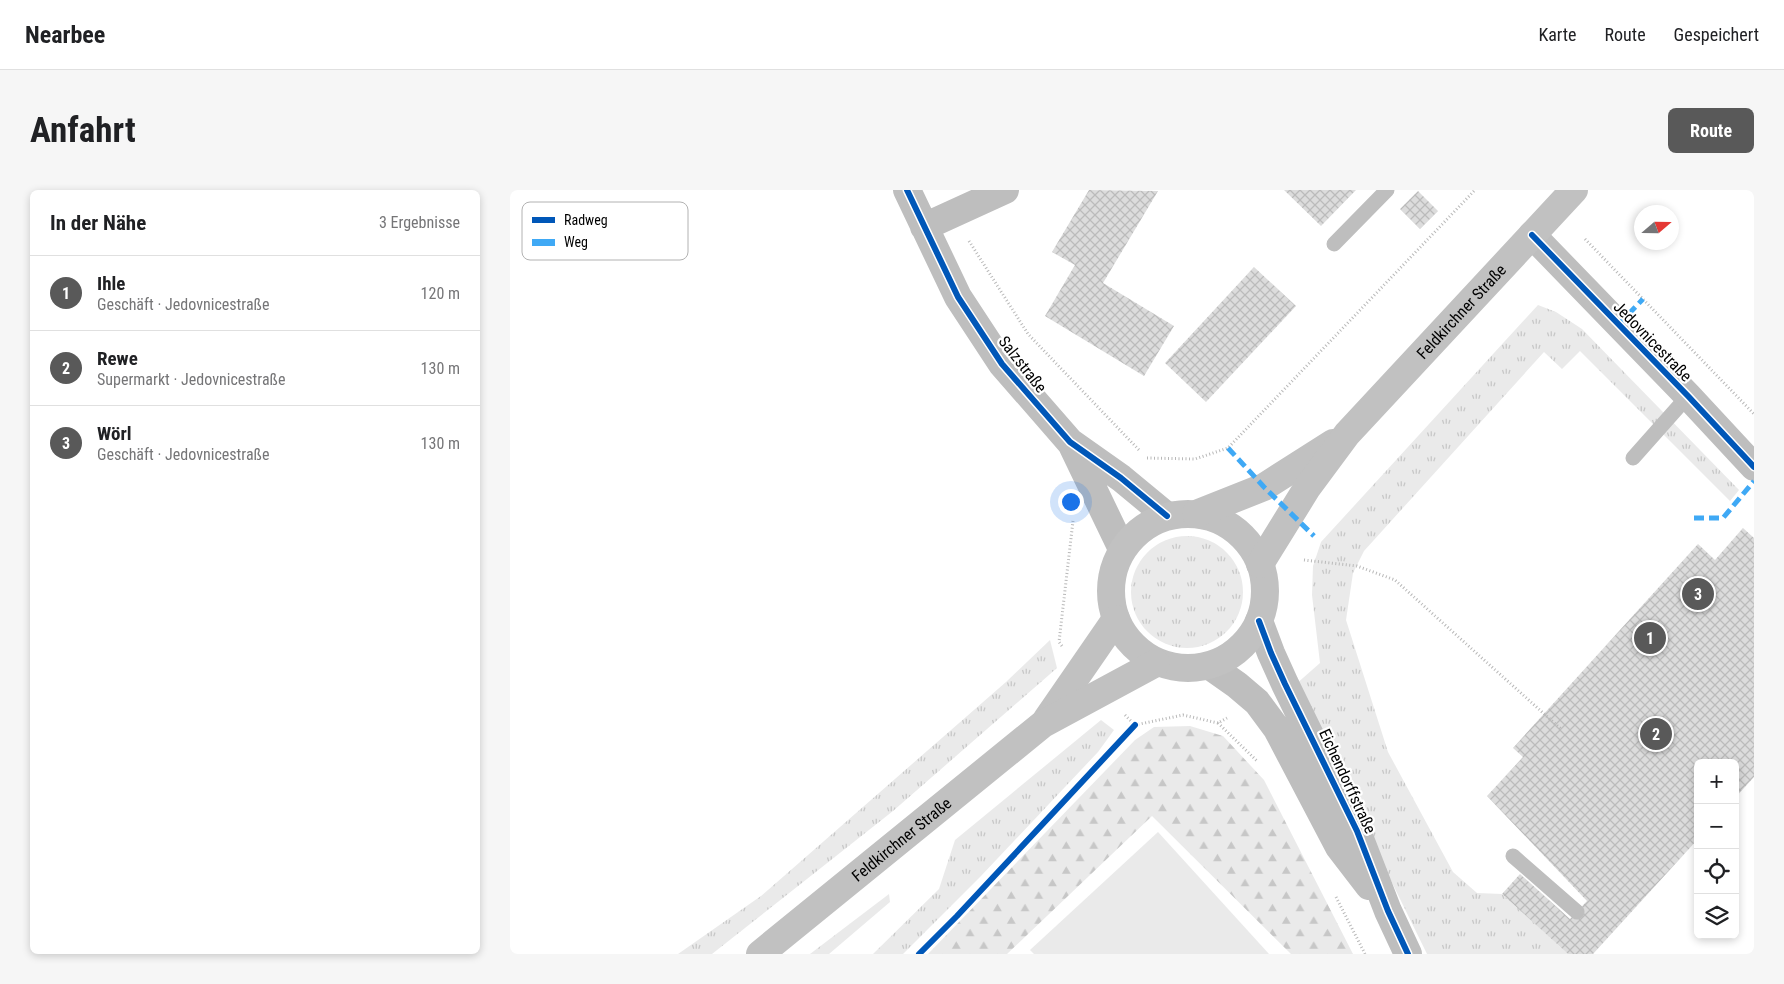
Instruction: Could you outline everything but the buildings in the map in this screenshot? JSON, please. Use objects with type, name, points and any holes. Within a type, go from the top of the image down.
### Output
[{"type":"main road","name":"Feldkirchner Straße","points":[[1260,564],[1307,488],[1347,434],[1574,190]]},
{"type":"main road","name":"Feldkirchner Straße","points":[[1196,514],[1264,487],[1347,434]]},
{"type":"main road","points":[[1196,514],[1217,519],[1235,530],[1250,546],[1260,564],[1265,583],[1265,602],[1259,621],[1248,641],[1230,657],[1210,666],[1191,669],[1174,668],[1156,663],[1135,649],[1119,628],[1110,600],[1110,584],[1114,566],[1122,549],[1135,534],[1150,523],[1167,516],[1196,514]]},
{"type":"main road","name":"Feldkirchner Straße","points":[[1043,724],[1116,619]]},
{"type":"main road","name":"Feldkirchner Straße","points":[[760,954],[1043,724],[1156,663]]},
{"type":"street","name":"Salzstraße","points":[[907,190],[958,297],[1002,364],[1070,442],[1121,478],[1167,516]]},
{"type":"street","points":[[924,227],[1005,190]]},
{"type":"street","name":"Jedovnicestraße","points":[[1532,235],[1754,467]]},
{"type":"street","name":"Salzstraße","points":[[1070,442],[1122,549]]},
{"type":"street","name":"Eichendorffstraße","points":[[1259,621],[1285,684],[1357,831],[1388,912],[1408,954]]},
{"type":"street","name":"Eichendorffstraße","points":[[1210,666],[1237,684],[1257,702],[1277,729],[1339,847],[1388,912]]},
{"type":"lane","points":[[1334,244],[1387,190]]},
{"type":"lane","points":[[1633,458],[1688,396]]},
{"type":"lane","points":[[1513,856],[1577,912]]},
{"type":"path","points":[[1121,478],[1146,458],[1195,459],[1228,448],[1475,190]]},
{"type":"path","points":[[952,214],[1028,334],[1146,458]]},
{"type":"path","points":[[1585,240],[1754,414]]},
{"type":"path","points":[[1082,669],[1059,642],[1074,516],[1096,496]]},
{"type":"path","points":[[1304,560],[1357,566],[1395,580],[1561,729]]},
{"type":"path","points":[[1103,692],[1135,724],[1183,715],[1218,722],[1257,702]]},
{"type":"green space","points":[[1538,305],[1556,312],[1582,329],[1739,490],[1730,501],[1580,351],[1562,369],[1544,352],[1364,551],[1353,573],[1346,620],[1388,752],[1453,872],[1477,893],[1502,894],[1568,954],[1427,954],[1295,685],[1320,663],[1312,595],[1313,566],[1321,542]]},
{"type":"green space","points":[[1187,536],[1208,541],[1226,553],[1238,571],[1243,592],[1238,613],[1226,631],[1208,643],[1187,648],[1166,643],[1148,631],[1136,613],[1131,592],[1136,571],[1148,553],[1166,541]]},
{"type":"green space","points":[[1050,640],[1057,668],[893,811],[712,954],[678,954],[761,896],[1006,682]]},
{"type":"green space","points":[[1101,720],[1114,730],[1098,752],[981,876],[903,954],[873,954],[939,889],[955,840]]},
{"type":"green space","points":[[1190,726],[1223,736],[1264,780],[1353,954],[1291,954],[1152,816],[1007,954],[928,954],[1135,740],[1154,727]]},
{"type":"green space","points":[[1158,832],[1269,954],[1034,954],[1030,950]]},
{"type":"green space","points":[[889,894],[890,902],[829,954],[810,954]]},
{"type":"marked path","points":[[1618,325],[1643,299]]},
{"type":"marked path","points":[[1228,448],[1264,487],[1314,536]]},
{"type":"marked path","points":[[1694,518],[1723,518],[1754,481]]},
{"type":"cycle path","points":[[907,190],[958,297],[1002,364],[1070,442],[1121,478],[1167,516]]},
{"type":"cycle path","points":[[1532,235],[1754,467]]},
{"type":"cycle path","points":[[1259,621],[1285,684],[1357,831],[1388,911],[1408,954]]},
{"type":"cycle path","points":[[919,954],[957,916],[1135,725]]},
{"type":"place","name":"Wörl","points":[[1698,594]]},
{"type":"place","name":"Ihle","points":[[1650,638]]},
{"type":"place","name":"Rewe","points":[[1656,734]]}]
